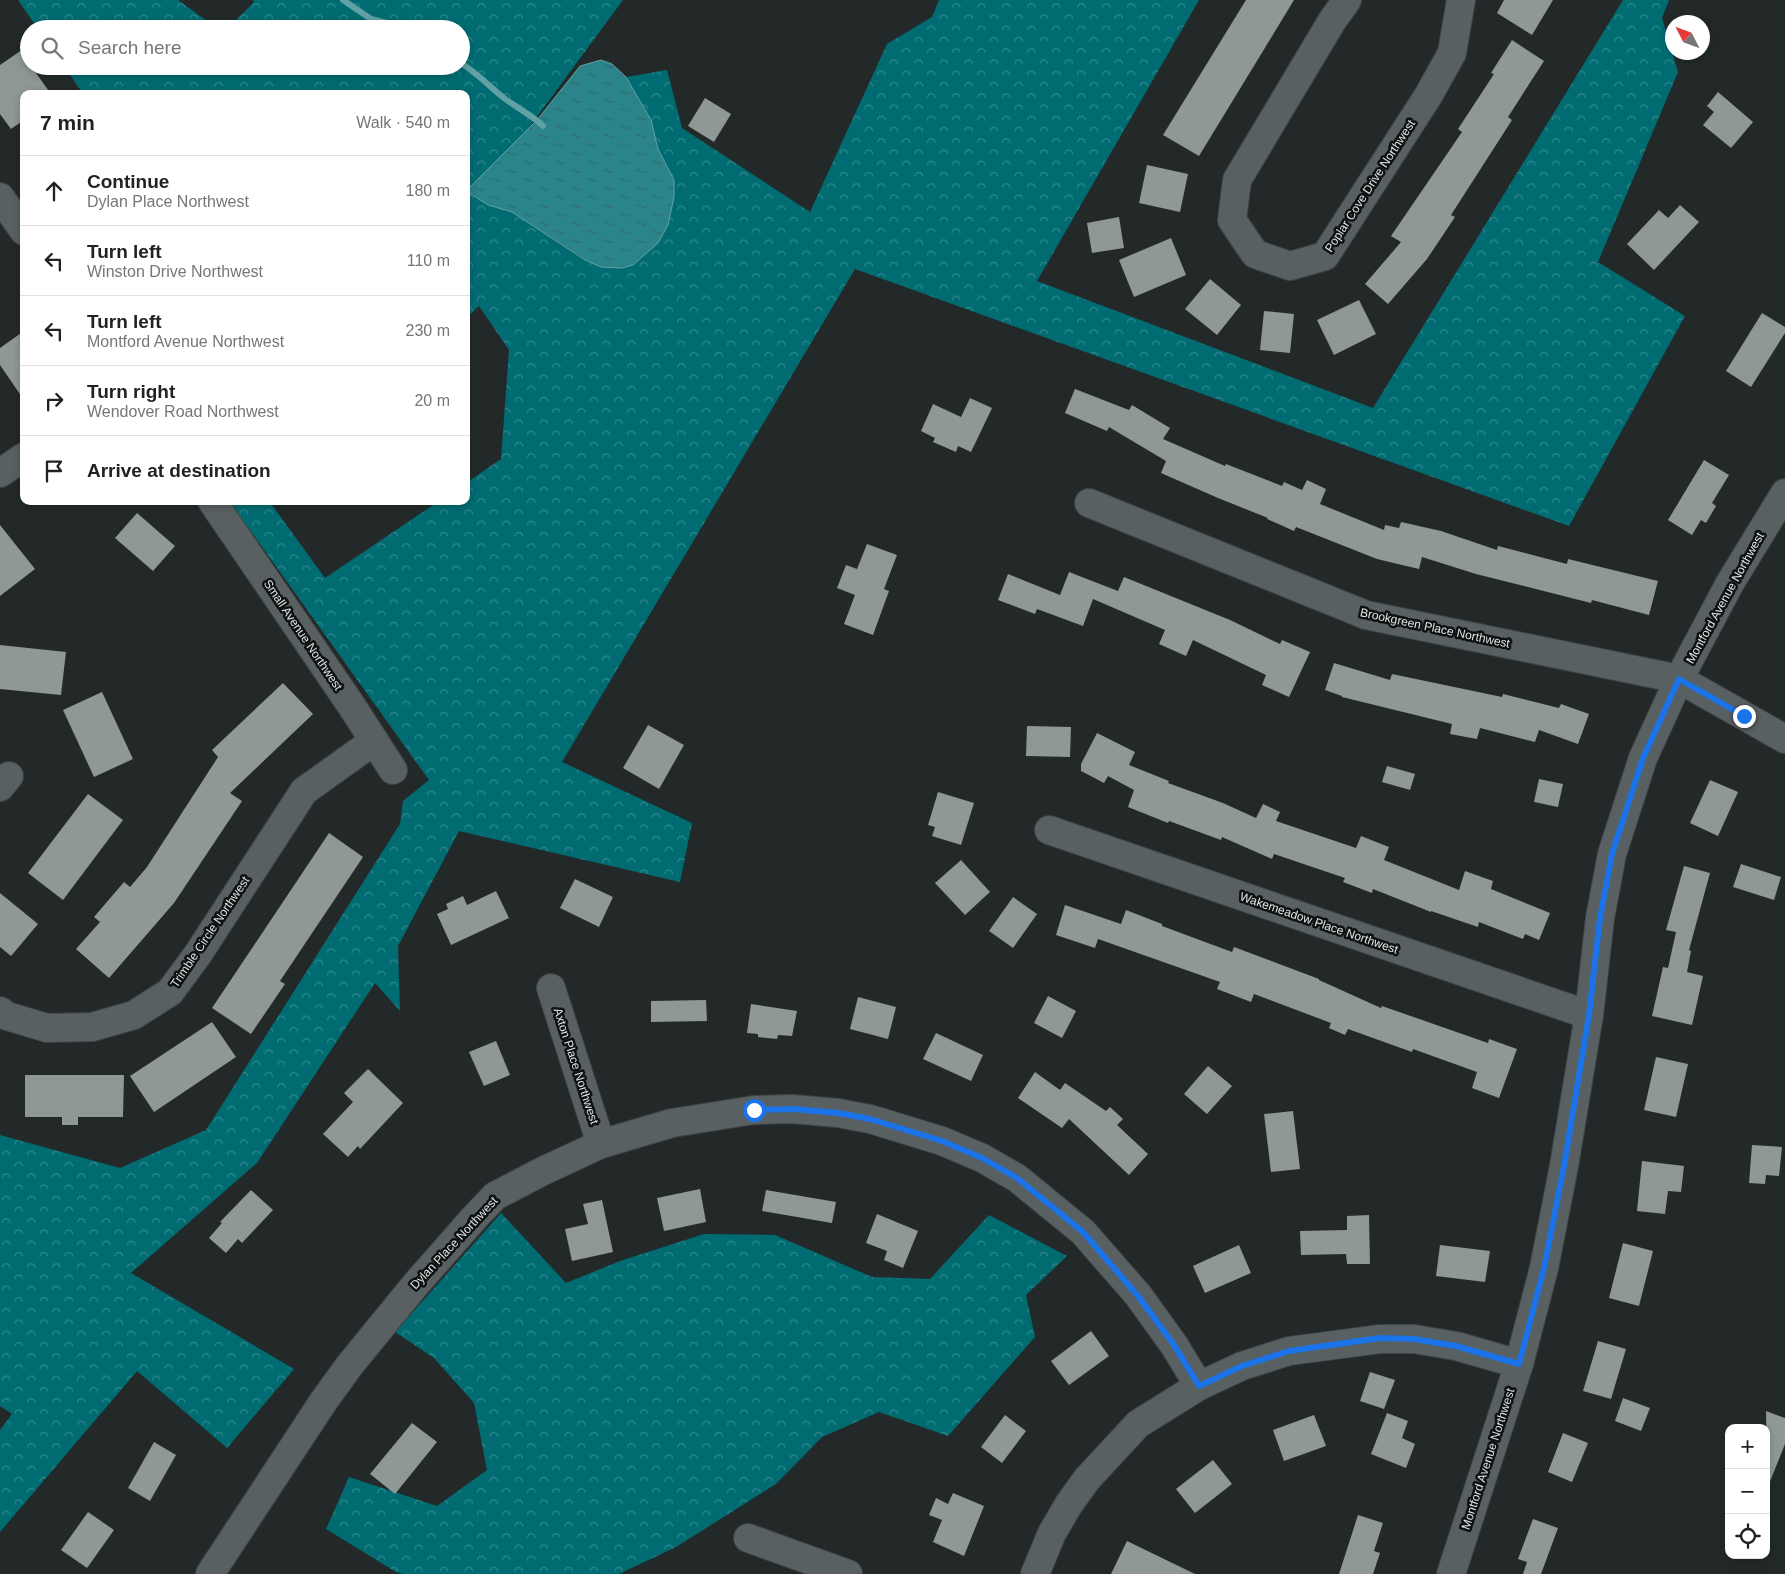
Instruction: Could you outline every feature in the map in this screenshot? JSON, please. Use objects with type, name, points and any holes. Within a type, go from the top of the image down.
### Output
[{"type":"street","name":"Poplar Cove Drive Northwest","points":[[1347,0],[1237,180],[1232,220],[1255,254],[1290,266],[1325,256],[1428,96],[1452,53],[1460,0]]},
{"type":"street","points":[[0,197],[20,225]]},
{"type":"street","points":[[0,473],[20,459]]},
{"type":"street","name":"Montford Avenue Northwest","points":[[1451,1574],[1519,1364],[1544,1268],[1564,1166],[1589,1015],[1600,918],[1612,854],[1643,758],[1679,679],[1730,583],[1785,493]]},
{"type":"street","name":"Brookgreen Place Northwest","points":[[1089,503],[1366,615],[1679,679],[1785,739]]},
{"type":"street","name":"Small Avenue Northwest","points":[[215,505],[393,770]]},
{"type":"street","name":"Trimble Circle Northwest","points":[[0,1011],[7,1016],[48,1028],[92,1027],[134,1015],[170,992],[198,954],[304,791],[374,742]]},
{"type":"street","name":"Wakemeadow Place Northwest","points":[[1049,830],[1589,1015]]},
{"type":"street","name":"Axton Place Northwest","points":[[551,988],[601,1144]]},
{"type":"street","name":"Dylan Place Northwest","points":[[210,1574],[323,1402],[349,1366],[416,1284],[495,1196],[601,1144],[672,1123],[754,1110],[793,1109],[838,1113],[870,1119],[942,1141],[982,1158],[1017,1178],[1083,1232],[1138,1296],[1174,1345],[1199,1386]]},
{"type":"street","points":[[1035,1574],[1052,1533],[1069,1504],[1087,1479],[1138,1424],[1199,1386],[1242,1366],[1289,1351],[1380,1338],[1414,1339],[1456,1346],[1519,1364]]},
{"type":"street","points":[[748,1538],[848,1574]]},
{"type":"green space","points":[[18,0],[178,0],[206,20],[32,20]]},
{"type":"green space","points":[[253,0],[623,0],[477,198],[488,205],[512,212],[584,260],[674,180],[626,77],[667,70],[682,128],[810,212],[887,44],[932,17],[939,0],[1199,0],[1037,281],[1373,408],[1623,0],[1669,0],[1662,18],[1665,28],[1665,60],[1674,60],[1678,72],[1598,262],[1685,316],[1569,526],[855,269],[562,762],[692,823],[680,882],[459,831],[398,946],[400,1011],[375,983],[257,1163],[131,1273],[294,1369],[227,1448],[137,1371],[0,1532],[0,1430],[12,1414],[0,1406],[0,1135],[120,1168],[206,1130],[400,824],[403,801],[429,780],[232,505],[272,505],[325,578],[433,505],[470,505],[470,480],[501,459],[509,350],[479,306],[470,314],[470,90],[80,90],[70,75],[470,75],[470,20],[236,20],[254,2]]},
{"type":"green space","points":[[501,1213],[566,1283],[620,1261],[704,1234],[775,1235],[872,1277],[930,1279],[989,1215],[1067,1256],[1026,1295],[1035,1337],[948,1436],[879,1412],[822,1437],[776,1484],[676,1547],[619,1574],[404,1574],[396,1572],[326,1529],[349,1477],[437,1506],[487,1470],[474,1403],[434,1358],[395,1332]]},
{"type":"water","points":[[601,60],[612,64],[626,77],[651,120],[658,149],[674,180],[674,197],[668,225],[658,243],[633,265],[622,268],[601,267],[585,260],[512,212],[488,205],[470,194],[470,187],[537,120],[580,66]]},
{"type":"building","points":[[1246,0],[1294,0],[1199,156],[1163,135]]},
{"type":"building","points":[[1504,0],[1553,0],[1532,35],[1497,13]]},
{"type":"building","points":[[1512,40],[1544,61],[1508,117],[1512,120],[1451,215],[1455,217],[1427,259],[1388,304],[1365,284],[1401,242],[1391,236],[1462,132],[1458,129],[1494,74],[1491,73]]},
{"type":"building","points":[[20,51],[20,75],[37,75],[48,90],[20,90],[20,123],[11,129],[0,114],[0,65]]},
{"type":"building","points":[[1718,92],[1753,122],[1731,148],[1703,125],[1714,112],[1707,106]]},
{"type":"building","points":[[705,98],[731,114],[714,142],[688,126]]},
{"type":"building","points":[[1147,165],[1188,174],[1180,212],[1139,203]]},
{"type":"building","points":[[1680,205],[1699,222],[1654,270],[1627,244],[1659,210],[1668,218]]},
{"type":"building","points":[[1119,217],[1124,248],[1092,253],[1087,223]]},
{"type":"building","points":[[1171,238],[1186,275],[1134,297],[1119,260]]},
{"type":"building","points":[[1210,279],[1241,305],[1217,335],[1185,309]]},
{"type":"building","points":[[1359,300],[1376,334],[1334,355],[1317,320]]},
{"type":"building","points":[[1264,311],[1294,314],[1290,353],[1260,350]]},
{"type":"building","points":[[1762,313],[1785,327],[1785,333],[1751,387],[1726,371]]},
{"type":"building","points":[[20,334],[20,394],[0,365],[0,348]]},
{"type":"building","points":[[1075,389],[1129,410],[1132,405],[1170,428],[1163,439],[1225,466],[1226,464],[1282,486],[1284,482],[1302,490],[1307,480],[1326,489],[1320,504],[1384,530],[1385,525],[1399,528],[1401,522],[1441,531],[1497,550],[1498,546],[1567,564],[1568,559],[1658,581],[1649,615],[1592,600],[1591,603],[1476,574],[1422,557],[1419,569],[1377,559],[1296,527],[1294,531],[1268,518],[1161,473],[1166,461],[1109,427],[1107,431],[1065,413]]},
{"type":"building","points":[[970,398],[992,408],[971,452],[958,446],[956,452],[933,442],[935,438],[921,431],[933,404],[961,417]]},
{"type":"building","points":[[1704,460],[1729,475],[1712,503],[1716,506],[1706,523],[1701,520],[1692,535],[1668,520]]},
{"type":"building","points":[[137,513],[175,546],[153,571],[115,538]]},
{"type":"building","points":[[0,525],[35,569],[0,596]]},
{"type":"building","points":[[867,544],[897,555],[884,589],[889,591],[873,635],[844,624],[855,595],[837,588],[846,565],[857,569]]},
{"type":"building","points":[[1069,572],[1118,591],[1124,577],[1230,620],[1280,644],[1282,640],[1310,652],[1289,697],[1262,685],[1266,675],[1193,640],[1186,656],[1159,644],[1165,630],[1093,599],[1083,626],[1037,609],[1035,614],[998,600],[1008,574],[1060,595]]},
{"type":"building","points":[[0,645],[66,652],[61,695],[0,689]]},
{"type":"building","points":[[1334,663],[1390,680],[1392,674],[1502,697],[1503,694],[1559,708],[1561,704],[1589,714],[1578,744],[1539,730],[1535,742],[1480,728],[1477,739],[1450,734],[1452,724],[1342,697],[1325,690]]},
{"type":"building","points":[[283,683],[313,714],[230,793],[242,801],[174,903],[109,978],[76,949],[100,922],[94,917],[124,882],[130,887],[147,867],[218,757],[212,750]]},
{"type":"building","points":[[102,692],[133,759],[94,777],[63,710]]},
{"type":"building","points":[[648,725],[684,745],[659,789],[623,768]]},
{"type":"building","points":[[1027,726],[1071,727],[1070,757],[1026,756]]},
{"type":"building","points":[[1097,733],[1135,752],[1129,765],[1169,781],[1168,783],[1223,803],[1256,818],[1263,804],[1280,812],[1276,821],[1356,848],[1361,836],[1389,847],[1384,860],[1459,890],[1465,871],[1493,881],[1491,889],[1550,913],[1539,940],[1525,934],[1523,939],[1479,922],[1478,927],[1431,912],[1373,889],[1372,893],[1343,882],[1345,878],[1274,854],[1272,859],[1222,837],[1221,840],[1169,821],[1168,823],[1128,807],[1134,790],[1108,776],[1104,783],[1081,771],[1081,764]]},
{"type":"building","points":[[1387,766],[1415,774],[1410,790],[1382,782]]},
{"type":"building","points":[[1539,779],[1563,784],[1558,807],[1534,802]]},
{"type":"building","points":[[1710,780],[1738,792],[1718,836],[1690,823]]},
{"type":"building","points":[[938,792],[974,803],[961,845],[932,836],[935,827],[928,825]]},
{"type":"building","points":[[88,794],[123,820],[63,900],[28,873]]},
{"type":"building","points":[[329,833],[363,857],[280,981],[285,984],[251,1034],[212,1008]]},
{"type":"building","points":[[961,860],[990,892],[965,915],[935,883]]},
{"type":"building","points":[[1741,864],[1781,877],[1774,900],[1733,887]]},
{"type":"building","points":[[1684,866],[1710,873],[1689,950],[1691,951],[1687,972],[1703,976],[1692,1025],[1652,1016],[1663,967],[1668,968],[1676,932],[1666,930]]},
{"type":"building","points":[[575,879],[613,897],[599,927],[560,908]]},
{"type":"building","points":[[496,891],[509,918],[451,945],[437,914],[448,909],[446,904],[463,896],[467,905]]},
{"type":"building","points":[[0,893],[38,924],[11,956],[0,947]]},
{"type":"building","points":[[1013,897],[1037,914],[1013,948],[989,931]]},
{"type":"building","points":[[1065,905],[1121,924],[1126,910],[1162,924],[1162,926],[1232,952],[1234,947],[1319,979],[1381,1008],[1382,1006],[1488,1043],[1489,1039],[1517,1049],[1499,1098],[1472,1088],[1477,1072],[1413,1049],[1412,1052],[1348,1029],[1345,1035],[1329,1028],[1331,1023],[1254,994],[1251,1002],[1217,989],[1220,982],[1098,939],[1095,948],[1056,935]]},
{"type":"building","points":[[1048,996],[1076,1011],[1062,1038],[1034,1023]]},
{"type":"building","points":[[858,997],[896,1007],[888,1039],[850,1029]]},
{"type":"building","points":[[706,1000],[707,1021],[651,1022],[651,1001]]},
{"type":"building","points":[[751,1004],[797,1011],[792,1036],[778,1035],[777,1039],[758,1037],[758,1034],[747,1033]]},
{"type":"building","points":[[212,1022],[236,1057],[154,1112],[130,1076]]},
{"type":"building","points":[[936,1033],[983,1055],[971,1081],[923,1059]]},
{"type":"building","points":[[496,1041],[510,1075],[484,1086],[469,1052]]},
{"type":"building","points":[[1656,1057],[1688,1064],[1676,1117],[1644,1110]]},
{"type":"building","points":[[1208,1066],[1232,1086],[1207,1114],[1184,1094]]},
{"type":"building","points":[[368,1069],[403,1103],[360,1149],[358,1146],[348,1157],[323,1134],[353,1102],[344,1093]]},
{"type":"building","points":[[1035,1072],[1060,1090],[1065,1083],[1106,1111],[1110,1107],[1123,1119],[1117,1125],[1148,1154],[1129,1175],[1069,1119],[1062,1128],[1018,1098]]},
{"type":"building","points":[[25,1075],[124,1075],[123,1117],[78,1117],[78,1125],[62,1125],[62,1117],[25,1117]]},
{"type":"building","points":[[1293,1111],[1300,1169],[1271,1172],[1264,1114]]},
{"type":"building","points":[[1752,1145],[1782,1147],[1779,1176],[1766,1175],[1765,1184],[1749,1183]]},
{"type":"building","points":[[1642,1161],[1684,1166],[1681,1192],[1668,1191],[1665,1214],[1637,1211]]},
{"type":"building","points":[[700,1189],[706,1222],[664,1231],[657,1198]]},
{"type":"building","points":[[251,1190],[273,1210],[242,1243],[238,1239],[226,1253],[209,1238],[222,1223],[220,1222]]},
{"type":"building","points":[[766,1190],[836,1202],[832,1223],[762,1211]]},
{"type":"building","points":[[602,1200],[613,1252],[572,1261],[565,1229],[588,1224],[583,1204]]},
{"type":"building","points":[[877,1214],[918,1231],[903,1268],[884,1260],[887,1251],[866,1243]]},
{"type":"building","points":[[1369,1215],[1370,1264],[1347,1264],[1346,1254],[1301,1255],[1300,1231],[1347,1230],[1347,1216]]},
{"type":"building","points":[[1623,1243],[1653,1251],[1639,1306],[1609,1298]]},
{"type":"building","points":[[1239,1245],[1251,1273],[1205,1293],[1193,1266]]},
{"type":"building","points":[[1440,1245],[1490,1251],[1485,1282],[1436,1276]]},
{"type":"building","points":[[1091,1331],[1109,1356],[1069,1385],[1051,1361]]},
{"type":"building","points":[[1598,1341],[1626,1349],[1611,1399],[1583,1391]]},
{"type":"building","points":[[1370,1372],[1395,1380],[1384,1409],[1360,1401]]},
{"type":"building","points":[[1623,1398],[1650,1408],[1641,1431],[1615,1421]]},
{"type":"building","points":[[1766,1411],[1785,1418],[1785,1444],[1770,1482],[1770,1424],[1766,1424]]},
{"type":"building","points":[[1387,1413],[1408,1421],[1402,1438],[1415,1444],[1406,1468],[1371,1454]]},
{"type":"building","points":[[1005,1415],[1026,1431],[1002,1463],[981,1447]]},
{"type":"building","points":[[1314,1415],[1326,1446],[1284,1461],[1273,1430]]},
{"type":"building","points":[[412,1423],[437,1442],[395,1494],[370,1474]]},
{"type":"building","points":[[1563,1433],[1588,1443],[1572,1482],[1548,1472]]},
{"type":"building","points":[[154,1442],[176,1455],[150,1501],[128,1488]]},
{"type":"building","points":[[1213,1460],[1232,1484],[1195,1513],[1176,1489]]},
{"type":"building","points":[[953,1493],[984,1506],[964,1556],[933,1542],[942,1520],[929,1515],[936,1498],[948,1504]]},
{"type":"building","points":[[88,1512],[114,1530],[87,1568],[61,1550]]},
{"type":"building","points":[[1358,1515],[1383,1523],[1374,1551],[1380,1553],[1373,1574],[1339,1574]]},
{"type":"building","points":[[1533,1519],[1558,1528],[1541,1574],[1523,1574],[1527,1562],[1518,1559]]},
{"type":"building","points":[[1127,1541],[1195,1574],[1111,1574]]},
{"type":"waterway","points":[[343,0],[375,20]]},
{"type":"waterway","points":[[470,70],[504,98],[543,126]]},
{"type":"route","points":[[754,1110],[793,1109],[838,1113],[870,1119],[942,1141],[982,1158],[1017,1178],[1083,1232],[1138,1296],[1174,1345],[1199,1386],[1242,1366],[1289,1351],[1380,1338],[1414,1339],[1456,1346],[1519,1364],[1544,1268],[1564,1166],[1589,1015],[1600,918],[1612,854],[1643,758],[1679,679],[1744,716]]}]
